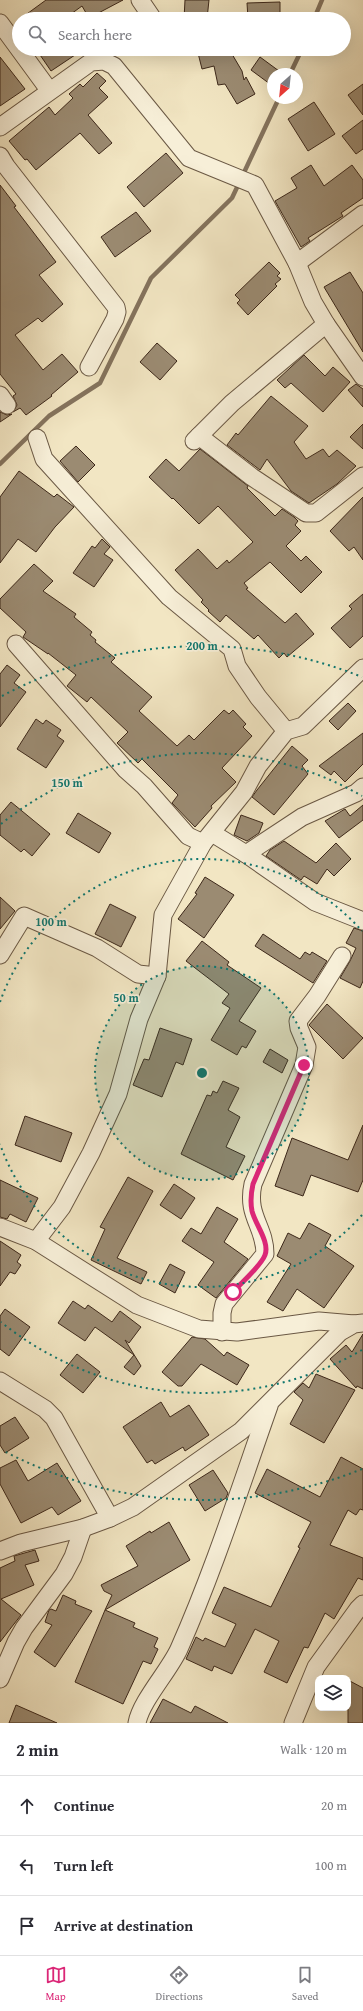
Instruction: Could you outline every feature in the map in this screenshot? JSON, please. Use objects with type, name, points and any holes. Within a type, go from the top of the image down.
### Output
[{"type":"street","points":[[140,0],[148,12]]},
{"type":"street","points":[[0,24],[12,40]]},
{"type":"street","points":[[24,56],[49,90]]},
{"type":"street","points":[[0,127],[49,90],[91,62],[104,61],[114,66],[189,158],[255,185],[297,264],[313,302],[326,324],[363,377]]},
{"type":"street","points":[[0,156],[6,166],[116,307],[117,312],[115,319],[89,367]]},
{"type":"street","points":[[297,264],[363,214]]},
{"type":"street","points":[[326,324],[232,403],[196,438],[306,513],[316,513],[363,476]]},
{"type":"street","points":[[37,438],[44,459],[169,597],[232,649],[237,666],[258,697],[286,731]]},
{"type":"street","points":[[16,644],[126,770],[144,786],[188,836],[208,838],[246,854],[315,902],[363,921]]},
{"type":"street","points":[[36,1241],[62,1207],[91,1153],[118,1094],[139,1019],[157,976],[163,915],[208,838],[244,792],[258,766],[286,731],[303,726],[363,668]]},
{"type":"street","points":[[246,854],[302,817],[356,793],[363,787]]},
{"type":"street","points":[[0,955],[24,916],[97,948],[138,974],[157,976]]},
{"type":"street","points":[[222,1332],[222,1312],[224,1304],[265,1254],[265,1245],[252,1213],[250,1197],[253,1184],[304,1065],[306,1047],[298,1021],[317,996],[342,956]]},
{"type":"street","points":[[0,1227],[36,1241],[137,1305],[199,1328],[222,1332],[237,1332],[318,1321],[359,1324]]},
{"type":"street","points":[[0,1551],[21,1543],[83,1528],[110,1518],[133,1507],[241,1431],[340,1332],[359,1324]]},
{"type":"street","points":[[0,1381],[45,1409],[54,1418],[110,1518]]},
{"type":"street","points":[[137,1723],[143,1708],[176,1656],[215,1562],[270,1402]]},
{"type":"street","points":[[0,1679],[16,1642],[24,1628],[64,1574],[73,1557],[83,1528]]},
{"type":"street","points":[[293,1723],[316,1667],[358,1608],[363,1604]]},
{"type":"building","points":[[46,0],[123,0],[100,12],[86,12],[82,6],[74,12],[30,12]]},
{"type":"building","points":[[185,0],[209,0],[208,12],[184,12]]},
{"type":"building","points":[[280,2],[280,12],[248,12],[247,3]]},
{"type":"building","points":[[41,56],[74,56],[51,71]]},
{"type":"building","points":[[199,56],[233,56],[242,71],[244,80],[246,77],[255,94],[237,104],[225,84],[218,85],[214,66],[202,69]]},
{"type":"building","points":[[0,57],[25,89],[0,106]]},
{"type":"building","points":[[260,57],[275,68],[267,68],[267,82],[251,70]]},
{"type":"building","points":[[97,73],[106,81],[99,88],[108,97],[88,115],[112,143],[99,154],[80,133],[36,170],[27,159],[25,160],[9,141],[49,107],[55,115],[73,98],[69,94],[80,84],[83,87]]},
{"type":"building","points":[[363,84],[363,115],[348,95]]},
{"type":"building","points":[[314,102],[335,134],[308,151],[288,119]]},
{"type":"building","points":[[363,120],[363,149],[356,154],[342,136]]},
{"type":"building","points":[[166,153],[183,173],[144,207],[127,187]]},
{"type":"building","points":[[311,165],[324,186],[352,165],[363,180],[363,198],[341,213],[343,216],[308,238],[310,241],[301,247],[275,201],[297,188],[291,178]]},
{"type":"building","points":[[0,185],[16,206],[14,207],[56,262],[39,275],[63,304],[42,322],[38,318],[15,335],[43,370],[62,354],[78,372],[51,395],[52,396],[26,415],[20,408],[13,412],[17,405],[13,396],[16,394],[0,374]]},
{"type":"building","points":[[136,212],[151,231],[115,257],[101,237]]},
{"type":"building","points":[[269,262],[280,273],[277,276],[281,279],[275,284],[277,286],[248,315],[237,303],[240,300],[235,295]]},
{"type":"building","points":[[350,272],[363,293],[363,352],[324,287]]},
{"type":"building","points":[[157,343],[177,361],[160,380],[140,362]]},
{"type":"building","points":[[304,355],[325,376],[333,367],[350,382],[323,412],[291,383],[285,388],[277,380]]},
{"type":"building","points":[[356,384],[363,389],[363,407],[348,390]]},
{"type":"building","points":[[271,396],[308,426],[294,442],[306,459],[323,449],[329,457],[337,450],[356,466],[337,484],[309,503],[291,491],[267,459],[260,470],[227,445],[236,433],[238,435]]},
{"type":"building","points":[[0,412],[7,415],[12,414],[0,422]]},
{"type":"building","points":[[363,424],[363,449],[350,437]]},
{"type":"building","points":[[76,446],[95,465],[78,482],[60,461]]},
{"type":"building","points":[[200,449],[248,486],[247,488],[275,516],[282,509],[298,521],[295,525],[301,531],[286,546],[301,561],[306,556],[322,572],[301,593],[270,562],[244,583],[248,588],[246,589],[285,623],[296,613],[314,634],[287,657],[284,653],[279,658],[258,635],[254,639],[226,615],[220,622],[208,611],[209,610],[201,602],[203,600],[175,570],[198,549],[217,569],[227,560],[229,563],[253,542],[218,506],[199,524],[149,477],[166,459],[179,471]]},
{"type":"building","points":[[19,471],[54,497],[57,494],[74,507],[55,527],[36,552],[18,539],[0,563],[0,497]]},
{"type":"building","points":[[363,497],[363,560],[354,547],[349,551],[330,531]]},
{"type":"building","points":[[102,539],[110,547],[104,554],[113,560],[94,587],[73,573],[92,546],[95,548]]},
{"type":"building","points":[[34,564],[53,581],[43,591],[76,614],[74,617],[92,632],[90,635],[96,640],[95,642],[115,658],[111,662],[152,697],[139,711],[177,746],[189,735],[194,740],[224,710],[229,714],[233,710],[246,724],[243,727],[252,736],[222,768],[236,782],[211,806],[212,808],[195,827],[172,803],[178,795],[142,759],[138,763],[117,743],[128,732],[91,697],[87,702],[67,686],[76,675],[48,653],[23,637],[26,632],[0,608],[0,599]]},
{"type":"building","points":[[363,594],[363,636],[350,648],[331,628],[352,609],[349,606]]},
{"type":"building","points":[[7,665],[20,675],[14,683],[26,692],[0,727],[0,674]]},
{"type":"building","points":[[348,703],[356,711],[338,730],[329,721]]},
{"type":"building","points":[[36,719],[43,724],[46,720],[61,730],[57,736],[64,741],[46,768],[17,749]]},
{"type":"building","points":[[363,733],[363,764],[345,782],[334,771],[331,775],[319,766]]},
{"type":"building","points":[[292,746],[308,760],[302,766],[308,774],[274,815],[252,797]]},
{"type":"building","points":[[11,802],[50,834],[32,856],[24,849],[21,852],[0,835],[0,815]]},
{"type":"building","points":[[363,805],[363,820],[339,838],[325,821],[345,809],[350,816]]},
{"type":"building","points":[[78,813],[111,833],[99,853],[66,833]]},
{"type":"building","points":[[241,815],[263,823],[259,833],[247,841],[234,835]]},
{"type":"building","points":[[284,841],[316,863],[336,843],[351,859],[334,876],[327,869],[317,884],[304,876],[301,880],[266,856],[270,850]]},
{"type":"building","points":[[205,877],[234,895],[204,938],[178,919],[197,894],[195,893]]},
{"type":"building","points":[[0,897],[15,911],[0,929]]},
{"type":"building","points":[[110,904],[136,917],[121,947],[95,934]]},
{"type":"building","points":[[354,928],[363,931],[363,981],[360,988],[340,978],[356,948],[346,943]]},
{"type":"building","points":[[263,934],[300,959],[305,952],[310,955],[312,952],[327,961],[313,983],[255,946]]},
{"type":"building","points":[[202,941],[229,962],[227,965],[261,988],[239,1021],[256,1031],[246,1048],[242,1046],[237,1055],[211,1040],[230,1008],[222,1003],[229,994],[186,961]]},
{"type":"building","points":[[327,1004],[363,1038],[343,1059],[309,1025]]},
{"type":"building","points":[[160,1028],[192,1039],[183,1065],[176,1062],[162,1097],[133,1085],[144,1059],[149,1060]]},
{"type":"building","points":[[270,1049],[288,1060],[282,1073],[263,1062]]},
{"type":"building","points":[[223,1081],[239,1088],[228,1110],[240,1117],[226,1147],[245,1156],[233,1180],[181,1154],[207,1095],[211,1096],[213,1091],[217,1093]]},
{"type":"building","points":[[25,1116],[72,1133],[61,1162],[15,1145]]},
{"type":"building","points":[[363,1125],[363,1180],[358,1192],[311,1175],[303,1196],[275,1186],[292,1138],[348,1160]]},
{"type":"building","points":[[128,1177],[153,1191],[117,1258],[147,1272],[141,1284],[91,1260],[105,1229],[100,1227]]},
{"type":"building","points":[[0,1180],[38,1198],[26,1222],[10,1214],[7,1219],[0,1217]]},
{"type":"building","points":[[174,1184],[195,1198],[181,1219],[160,1205]]},
{"type":"building","points":[[217,1207],[238,1219],[224,1242],[248,1259],[216,1298],[198,1285],[214,1262],[182,1241],[191,1228],[201,1234]]},
{"type":"building","points":[[309,1223],[331,1235],[325,1246],[354,1266],[324,1308],[297,1289],[283,1311],[267,1302],[291,1264],[277,1256],[288,1233],[300,1239]]},
{"type":"building","points":[[0,1241],[21,1255],[17,1262],[21,1265],[15,1274],[10,1272],[0,1286]]},
{"type":"building","points":[[170,1264],[185,1272],[175,1293],[159,1284]]},
{"type":"building","points":[[73,1301],[85,1309],[88,1305],[112,1322],[120,1311],[141,1327],[129,1343],[125,1340],[141,1366],[134,1375],[124,1367],[134,1355],[95,1327],[85,1341],[58,1323]]},
{"type":"building","points":[[5,1309],[30,1327],[9,1356],[0,1349],[0,1316]]},
{"type":"building","points":[[363,1334],[363,1389],[357,1386],[356,1388],[330,1359],[346,1345],[352,1352]]},
{"type":"building","points":[[192,1337],[205,1339],[224,1356],[227,1352],[249,1365],[237,1385],[201,1364],[182,1386],[178,1386],[162,1372]]},
{"type":"building","points":[[77,1354],[100,1372],[83,1393],[60,1375]]},
{"type":"building","points":[[316,1374],[355,1390],[324,1443],[290,1424],[303,1400],[294,1392],[303,1383],[309,1388]]},
{"type":"building","points":[[161,1402],[170,1417],[189,1405],[209,1435],[185,1451],[183,1447],[155,1464],[152,1460],[147,1463],[123,1427]]},
{"type":"building","points":[[15,1417],[29,1438],[5,1453],[0,1445],[0,1426]]},
{"type":"building","points":[[341,1457],[363,1469],[363,1510],[360,1509],[356,1515],[348,1510],[330,1545],[363,1558],[363,1580],[358,1578],[334,1619],[325,1613],[308,1648],[304,1647],[287,1683],[264,1672],[279,1641],[255,1629],[232,1674],[214,1666],[212,1671],[186,1659],[196,1637],[203,1641],[205,1638],[225,1647],[236,1624],[212,1613],[224,1587],[271,1607],[300,1548],[298,1547],[311,1522],[255,1493],[267,1469],[320,1497]]},
{"type":"building","points":[[16,1460],[28,1481],[57,1463],[81,1501],[58,1515],[52,1507],[21,1523],[0,1484],[0,1468]]},
{"type":"building","points":[[213,1470],[228,1493],[226,1498],[205,1511],[189,1485]]},
{"type":"building","points":[[169,1522],[190,1560],[105,1610],[112,1595],[104,1591],[101,1585],[138,1566],[126,1546],[150,1531],[151,1533]]},
{"type":"building","points":[[35,1550],[39,1561],[25,1565],[34,1585],[1,1599],[21,1615],[0,1642],[0,1568],[15,1561],[14,1556]]},
{"type":"building","points":[[63,1595],[76,1601],[75,1604],[92,1611],[55,1667],[34,1652],[52,1625],[45,1622],[49,1610],[51,1609],[56,1611]]},
{"type":"building","points":[[105,1610],[135,1623],[133,1627],[158,1638],[154,1647],[158,1649],[151,1664],[143,1661],[123,1704],[75,1682]]},
{"type":"building","points":[[351,1682],[363,1688],[363,1723],[348,1723],[348,1711],[351,1711]]},
{"type":"building","points":[[163,1699],[191,1713],[195,1706],[228,1723],[150,1723]]},
{"type":"building","points":[[16,1705],[57,1723],[9,1723]]},
{"type":"waterway","points":[[317,12],[322,0]]},
{"type":"waterway","points":[[293,68],[299,56]]},
{"type":"waterway","points":[[0,464],[49,416],[100,383],[151,278],[232,198],[276,104]]},
{"type":"route","points":[[233,1292],[260,1263],[265,1254],[265,1245],[252,1213],[250,1197],[253,1184],[304,1065]]}]
